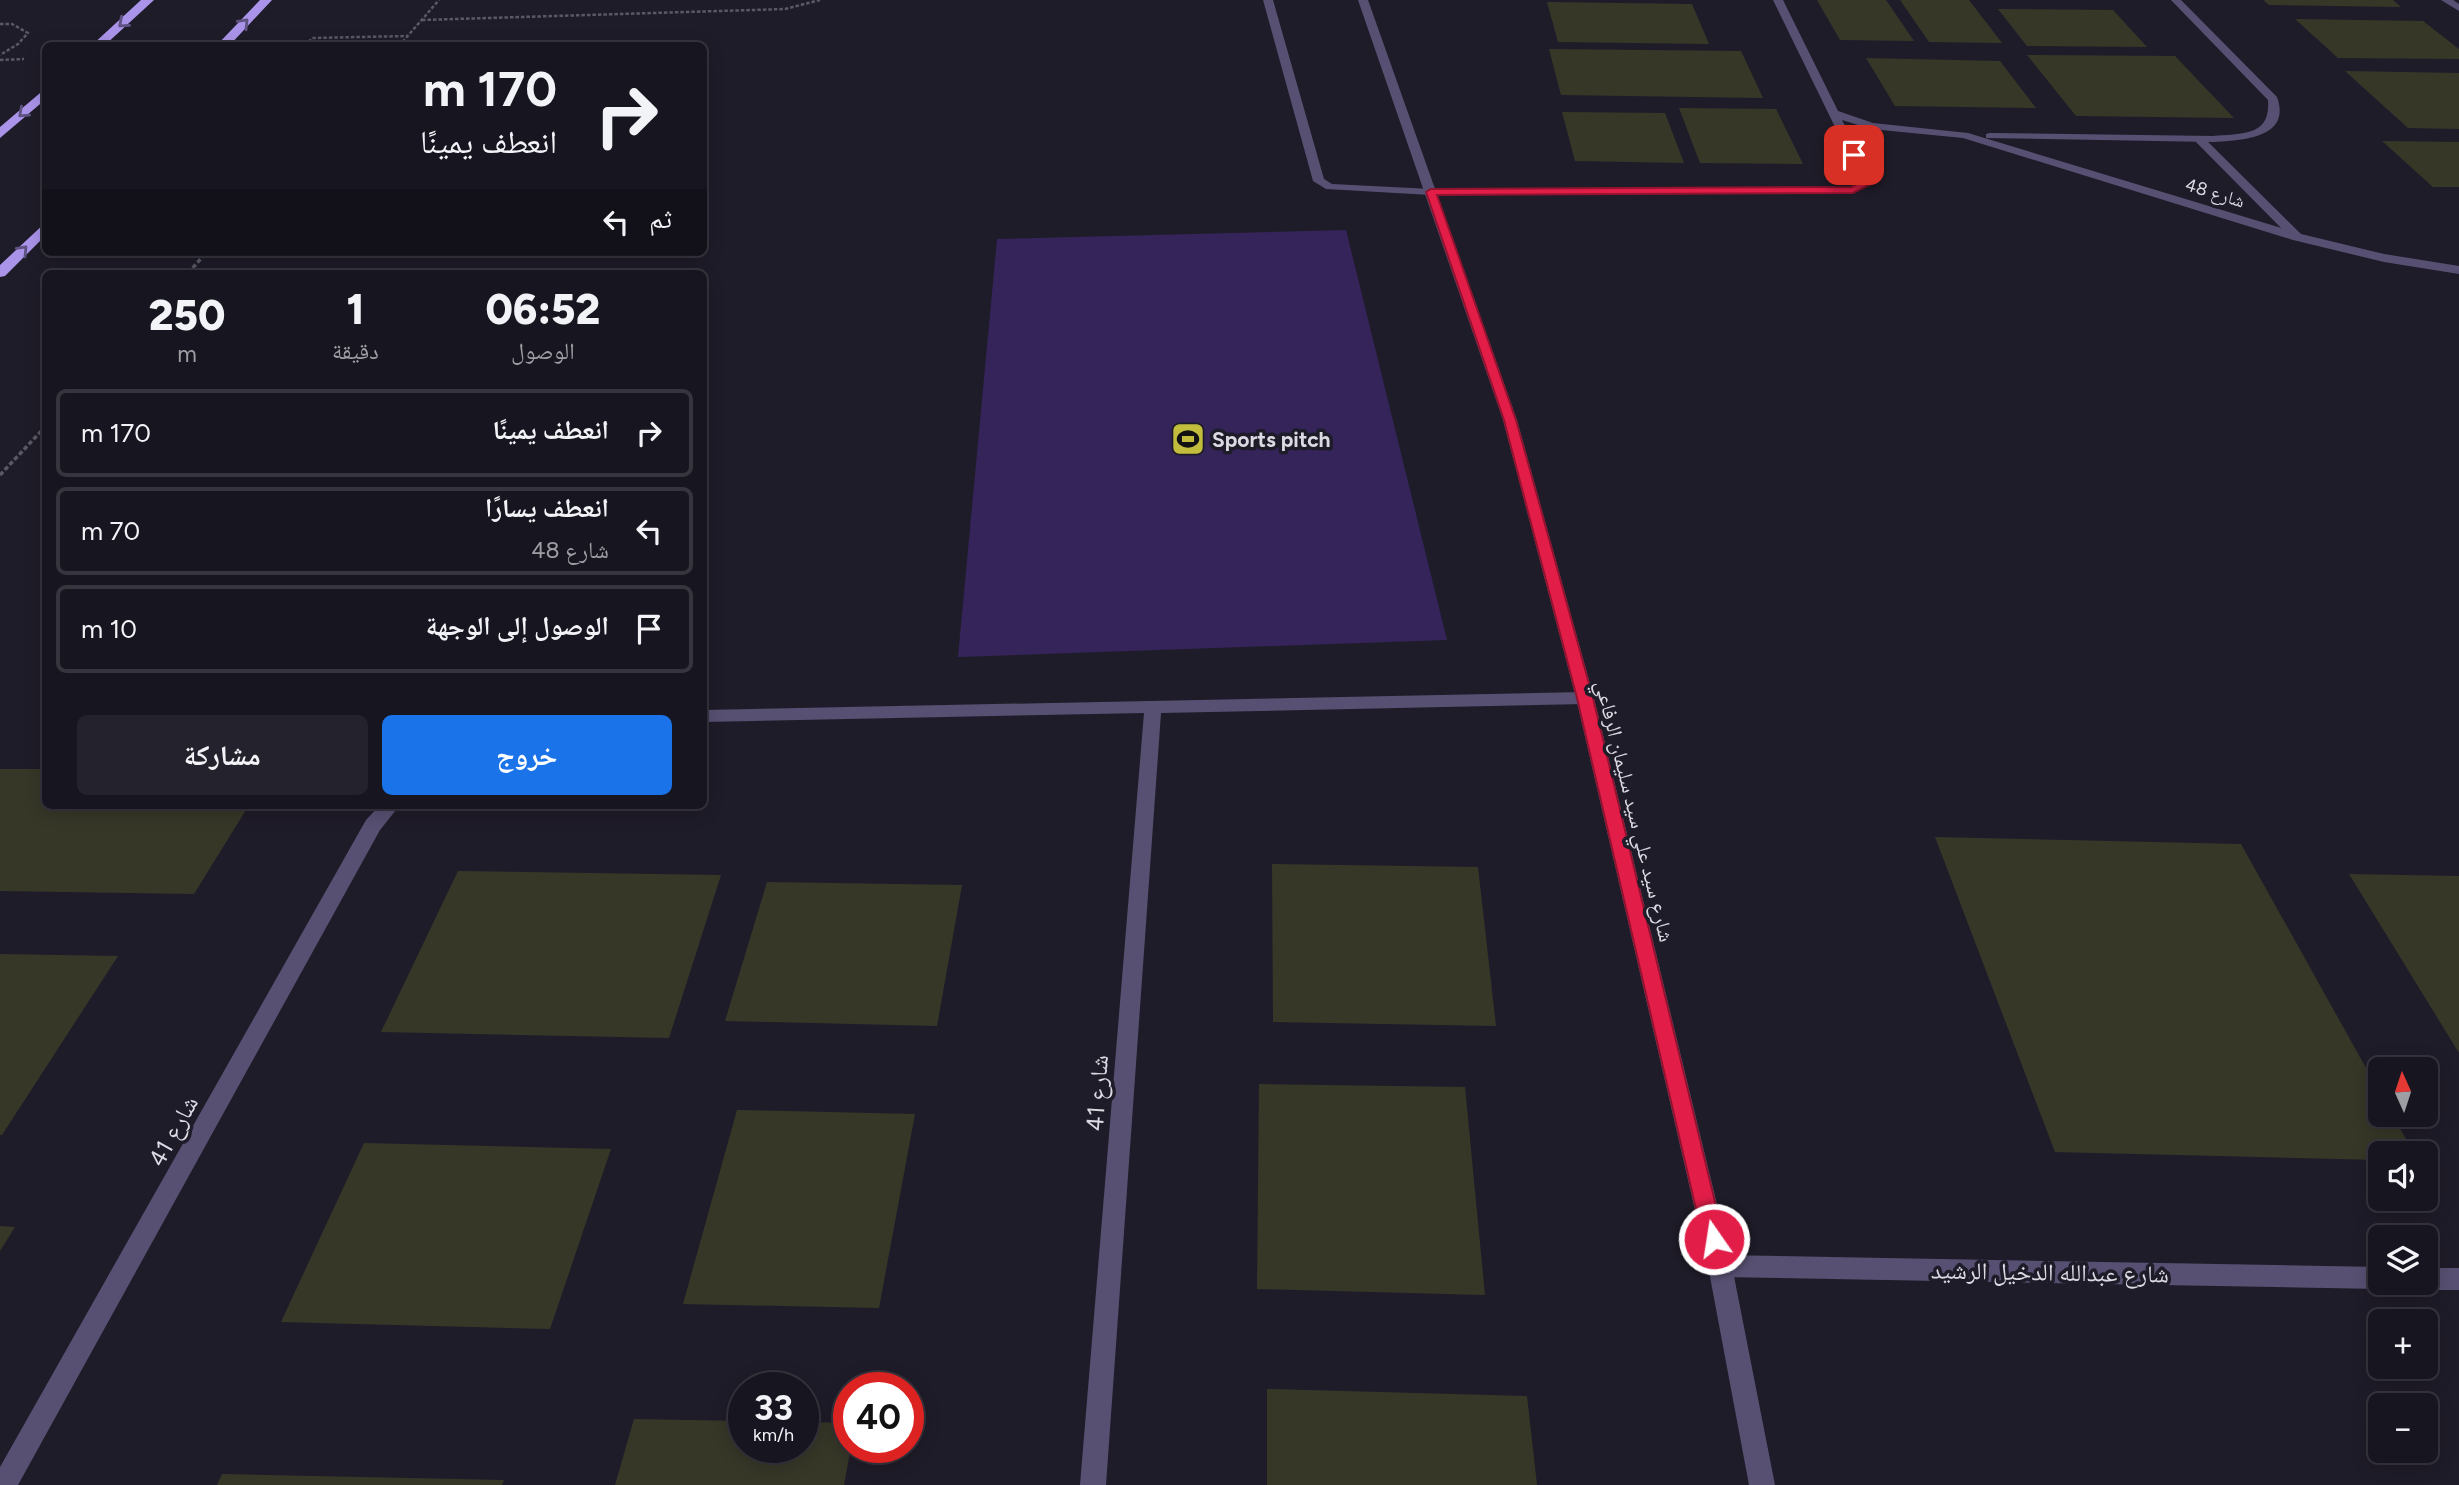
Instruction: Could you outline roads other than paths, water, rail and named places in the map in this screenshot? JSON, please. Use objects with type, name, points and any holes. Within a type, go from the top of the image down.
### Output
[{"type":"highway","points":[[101,42],[148,0]]},
{"type":"highway","points":[[226,42],[266,0]]},
{"type":"highway","points":[[0,134],[42,96]]},
{"type":"highway","points":[[0,273],[42,230]]},
{"type":"street","points":[[1268,0],[1319,181],[1347,190],[1431,192],[1853,190],[1866,184],[1778,0]]},
{"type":"street","name":"شارع سيد علي سيد سليمان الرفاعي","points":[[1363,0],[1510,420],[1585,698],[1720,1266],[1762,1485]]},
{"type":"street","name":"شارع 48","points":[[1834,113],[1871,126],[1965,135],[2199,139],[2240,137],[2260,132],[2270,124],[2275,113],[2273,99],[2176,0]]},
{"type":"street","points":[[2446,0],[2459,8]]},
{"type":"street","name":"شارع 48","points":[[1965,135],[2297,237],[2384,258],[2459,270]]},
{"type":"street","points":[[2199,139],[2297,237]]},
{"type":"street","points":[[707,716],[1585,698]]},
{"type":"street","name":"شارع 41","points":[[1093,1485],[1153,705]]},
{"type":"street","name":"شارع 41","points":[[5,1485],[373,825],[387,809]]},
{"type":"street","name":"شارع عبدالله الدخيل الرشيد","points":[[1720,1266],[2368,1278]]},
{"type":"street","points":[[2438,1279],[2459,1279]]},
{"type":"place","name":"Sports pitch","points":[[1188,439]]}]
